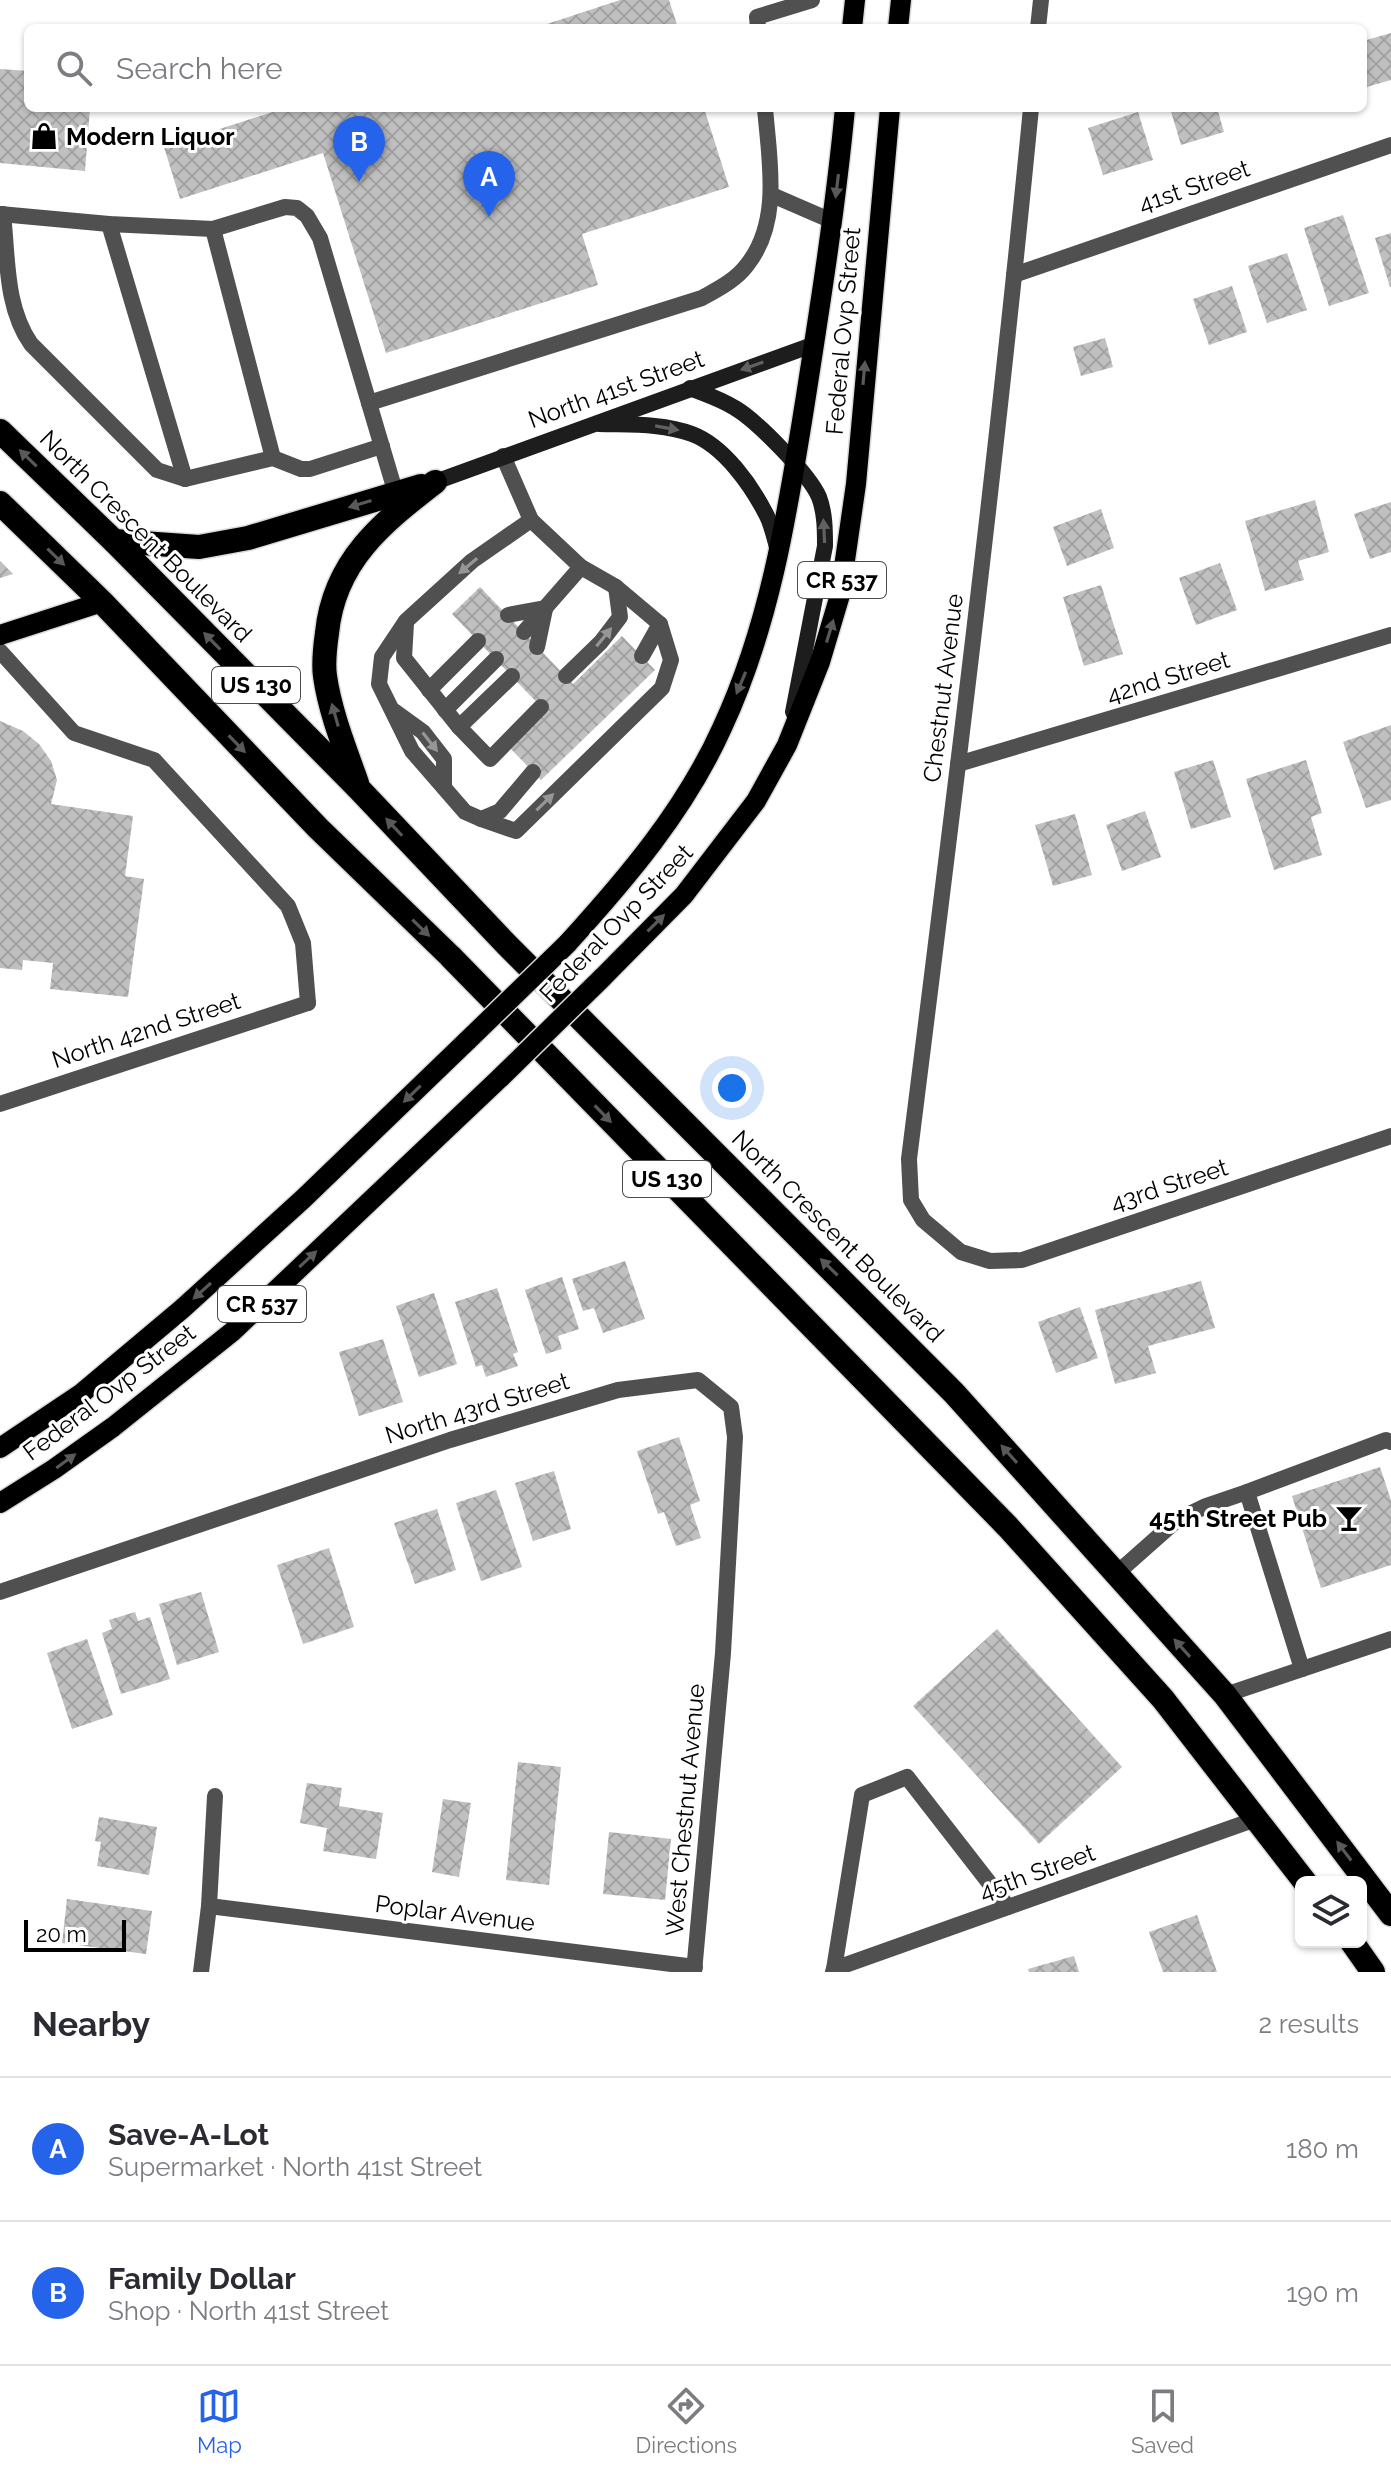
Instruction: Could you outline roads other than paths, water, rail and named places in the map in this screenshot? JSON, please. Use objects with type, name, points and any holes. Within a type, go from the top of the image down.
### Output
[{"type":"highway","name":"North Crescent Boulevard","points":[[0,431],[114,541],[359,789],[506,944],[954,1393],[1225,1695],[1391,1914]]},
{"type":"highway","points":[[114,541],[199,547],[248,538],[435,482]]},
{"type":"highway","points":[[359,789],[325,678],[328,620],[338,586],[352,558],[399,510],[435,482]]},
{"type":"highway","name":"US 130","points":[[0,503],[102,602],[318,828],[450,956],[1008,1527],[1163,1699],[1300,1876]]},
{"type":"highway","points":[[1356,1948],[1373,1972]]},
{"type":"main road","points":[[852,24],[855,0]]},
{"type":"main road","points":[[898,24],[901,0]]},
{"type":"main road","name":"Federal Ovp Street","points":[[0,1448],[82,1393],[182,1309],[303,1199],[567,944],[655,842],[688,792],[721,731],[747,670],[779,555],[815,344],[845,112]]},
{"type":"main road","name":"Federal Ovp Street","points":[[0,1503],[113,1427],[232,1332],[501,1077],[684,895],[756,801],[787,745],[820,662],[840,595],[856,484],[890,112]]},
{"type":"main road","name":"North 41st Street","points":[[435,482],[815,344]]},
{"type":"main road","points":[[690,388],[737,408],[760,427],[810,482],[819,498],[825,546],[787,745]]},
{"type":"main road","points":[[589,424],[654,426],[677,430],[695,435],[720,452],[754,494],[768,518],[779,555]]},
{"type":"main road","points":[[0,635],[102,602]]},
{"type":"street","points":[[758,24],[757,17],[812,0]]},
{"type":"street","points":[[1038,24],[1041,0]]},
{"type":"street","points":[[369,403],[702,298],[727,284],[747,266],[761,241],[772,195],[765,112]]},
{"type":"street","name":"Chestnut Avenue","points":[[961,1252],[923,1220],[911,1200],[909,1159],[958,764],[1031,112]]},
{"type":"street","name":"41st Street","points":[[1014,275],[1391,145]]},
{"type":"street","points":[[772,195],[832,221]]},
{"type":"street","points":[[382,446],[310,469],[301,469],[273,458],[185,479],[157,470],[25,336],[13,309],[2,214],[213,229],[285,207],[297,208],[307,216],[320,238],[382,446],[396,494]]},
{"type":"street","points":[[109,224],[185,479]]},
{"type":"street","points":[[213,229],[273,458]]},
{"type":"street","points":[[503,456],[531,520],[581,567],[616,587],[648,611],[660,624],[671,660],[662,688],[516,831],[465,812],[412,751],[379,684],[382,657],[406,621],[472,561],[531,520]]},
{"type":"street","points":[[524,632],[581,567]]},
{"type":"street","points":[[566,676],[601,642],[620,617],[616,587]]},
{"type":"street","points":[[508,615],[545,608]]},
{"type":"street","points":[[537,647],[545,608]]},
{"type":"street","points":[[406,621],[404,658],[459,727],[490,759],[541,707]]},
{"type":"street","points":[[642,656],[660,624]]},
{"type":"street","name":"42nd Street","points":[[958,764],[1391,635]]},
{"type":"street","points":[[429,690],[478,641]]},
{"type":"street","name":"North 42nd Street","points":[[0,651],[74,733],[154,760],[288,906],[303,943],[308,1003],[0,1104]]},
{"type":"street","points":[[445,710],[496,659]]},
{"type":"street","points":[[459,727],[512,676]]},
{"type":"street","points":[[481,819],[500,811],[533,772]]},
{"type":"street","name":"43rd Street","points":[[961,1252],[990,1261],[1022,1260],[1391,1136]]},
{"type":"street","name":"North 43rd Street","points":[[1,1590],[450,1440],[618,1390],[698,1380],[731,1407],[735,1437],[723,1653]]},
{"type":"street","points":[[1116,1574],[1177,1520],[1206,1506],[1386,1440],[1391,1442]]},
{"type":"street","points":[[1247,1492],[1302,1669]]},
{"type":"street","points":[[1225,1695],[1391,1639]]},
{"type":"street","name":"West Chestnut Avenue","points":[[695,1970],[723,1653]]},
{"type":"street","points":[[834,1971],[862,1795],[907,1777],[1008,1907]]},
{"type":"street","points":[[201,1972],[209,1906],[215,1796]]},
{"type":"street","name":"45th Street","points":[[834,1971],[1256,1819]]},
{"type":"street","name":"Poplar Avenue","points":[[209,1906],[695,1970]]},
{"type":"place","name":"Modern Liquor","points":[[44,136]]},
{"type":"place","name":"Family Dollar","points":[[359,182]]},
{"type":"place","name":"Save-A-Lot","points":[[489,217]]},
{"type":"place","name":"45th Street Pub","points":[[1349,1518]]}]
